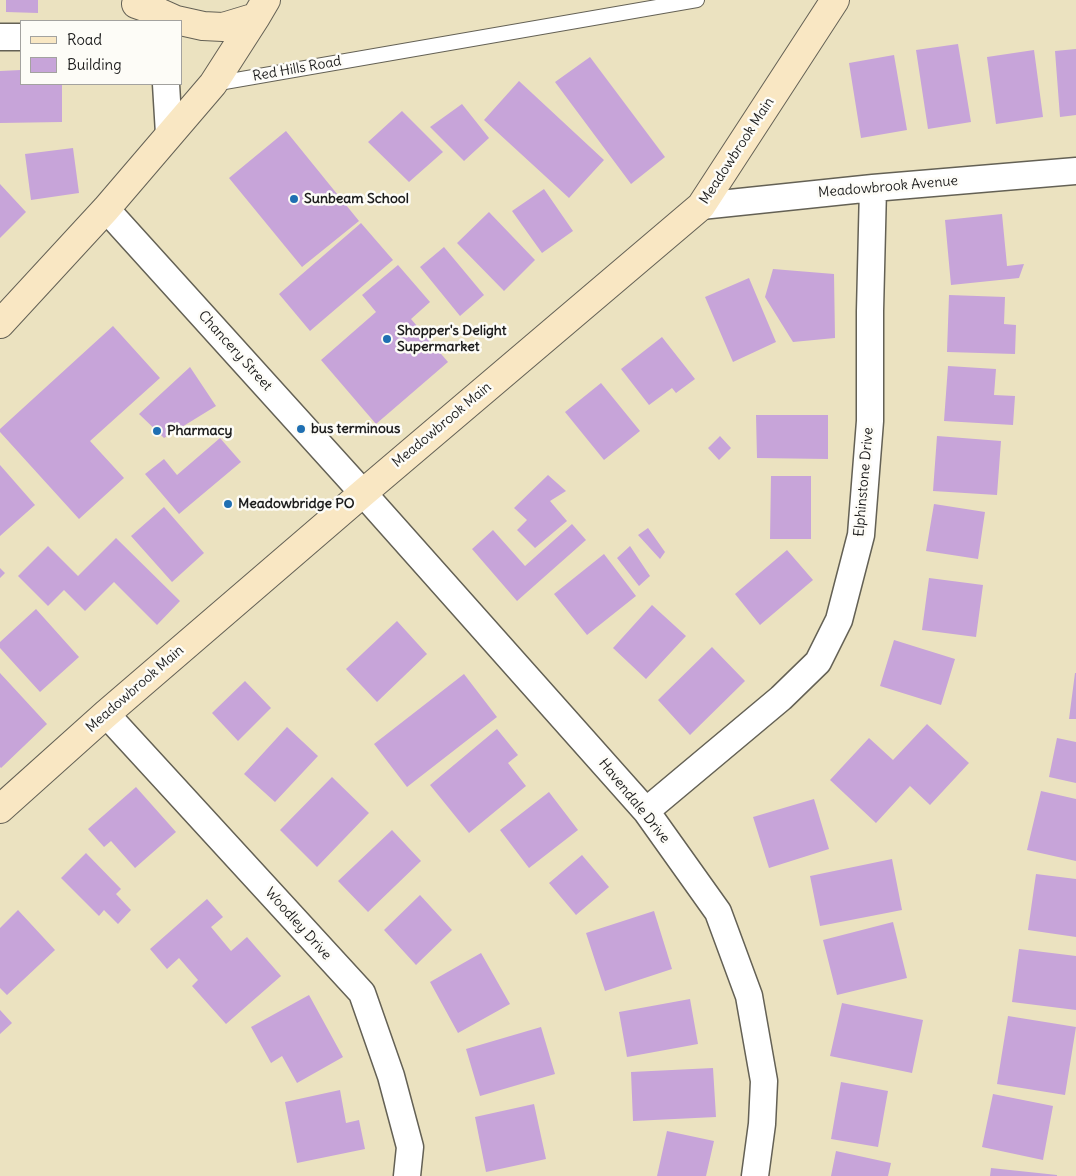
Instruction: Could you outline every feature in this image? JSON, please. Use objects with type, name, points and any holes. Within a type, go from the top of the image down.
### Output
[{"type":"street","name":"Meadowbrook Main","points":[[0,809],[106,714],[701,206],[836,0]]},
{"type":"street","points":[[138,8],[156,11],[176,20]]},
{"type":"street","points":[[0,324],[106,209],[212,84],[261,8]]},
{"type":"street","points":[[182,21],[203,26],[223,27],[261,8]]},
{"type":"street","points":[[0,37],[20,37]]},
{"type":"street","points":[[166,85],[170,134]]},
{"type":"street","name":"Meadowbrook Avenue","points":[[701,206],[873,188],[1076,171]]},
{"type":"street","name":"Elphinstone Drive","points":[[646,811],[781,698],[818,662],[839,620],[861,535],[870,421],[873,188]]},
{"type":"street","name":"Chancery Street","points":[[106,209],[363,493]]},
{"type":"street","name":"Havendale Drive","points":[[363,493],[646,811],[718,912],[748,996],[764,1080],[762,1124],[755,1176]]},
{"type":"street","name":"Woodley Drive","points":[[106,714],[362,993],[391,1076],[410,1147],[407,1176]]},
{"type":"lane","name":"Red Hills Road","points":[[212,84],[697,0]]},
{"type":"building","points":[[6,0],[38,0],[38,13],[6,12]]},
{"type":"building","points":[[958,44],[971,122],[928,129],[916,50]]},
{"type":"building","points":[[1076,49],[1076,115],[1060,117],[1055,51]]},
{"type":"building","points":[[1034,50],[1043,117],[996,124],[987,57]]},
{"type":"building","points":[[894,55],[907,130],[861,138],[849,63]]},
{"type":"building","points":[[590,57],[665,157],[631,184],[555,82]]},
{"type":"building","points":[[20,70],[20,85],[62,85],[62,122],[0,123],[0,71]]},
{"type":"building","points":[[519,81],[604,160],[569,198],[484,120]]},
{"type":"building","points":[[462,104],[489,138],[464,161],[430,127]]},
{"type":"building","points":[[402,111],[443,152],[409,182],[368,142]]},
{"type":"building","name":"Sunbeam School","points":[[286,131],[359,221],[302,267],[229,178]]},
{"type":"building","points":[[73,148],[79,193],[31,200],[25,154]]},
{"type":"building","points":[[0,184],[26,212],[0,238]]},
{"type":"building","points":[[544,189],[573,231],[542,253],[512,211]]},
{"type":"building","points":[[489,212],[535,260],[504,291],[457,243]]},
{"type":"building","points":[[1002,214],[1007,266],[1024,264],[1019,278],[951,285],[945,220]]},
{"type":"building","points":[[361,223],[393,260],[310,331],[279,294]]},
{"type":"building","points":[[444,247],[484,295],[460,316],[420,267]]},
{"type":"building","name":"Shopper's Delight Supermarket","points":[[398,265],[430,302],[411,319],[448,362],[376,424],[321,360],[376,312],[362,295]]},
{"type":"building","points":[[773,269],[834,274],[835,338],[793,342],[765,297]]},
{"type":"building","points":[[749,278],[776,342],[733,362],[705,297]]},
{"type":"building","points":[[949,295],[1005,297],[1004,324],[1016,325],[1015,354],[947,352]]},
{"type":"building","points":[[113,326],[160,378],[90,441],[124,478],[79,519],[0,432],[0,429]]},
{"type":"building","points":[[662,337],[695,379],[676,393],[672,388],[649,405],[621,369]]},
{"type":"building","points":[[948,366],[996,369],[994,395],[1015,396],[1013,425],[944,421]]},
{"type":"building","points":[[190,367],[216,406],[164,438],[139,414]]},
{"type":"building","points":[[601,383],[640,431],[604,460],[565,412]]},
{"type":"building","points":[[756,415],[828,415],[828,459],[757,458]]},
{"type":"building","points":[[720,436],[731,448],[719,460],[708,448]]},
{"type":"building","points":[[937,436],[1001,441],[997,495],[933,491]]},
{"type":"building","points":[[220,438],[241,462],[179,514],[145,474],[164,459],[177,475]]},
{"type":"building","points":[[0,465],[35,505],[0,536]]},
{"type":"building","points":[[548,475],[566,491],[550,501],[567,521],[535,548],[517,530],[527,520],[514,508]]},
{"type":"building","points":[[771,476],[811,476],[811,539],[770,539]]},
{"type":"building","points":[[934,504],[985,512],[978,559],[926,551]]},
{"type":"building","points":[[164,507],[204,553],[172,582],[131,536]]},
{"type":"building","points":[[572,524],[586,540],[517,601],[472,549],[493,530],[525,566]]},
{"type":"building","points":[[648,528],[665,552],[660,559],[638,535]]},
{"type":"building","points":[[116,538],[180,601],[157,625],[114,582],[85,611],[64,590],[48,606],[18,576],[48,546],[78,576]]},
{"type":"building","points":[[630,546],[650,576],[639,586],[617,558]]},
{"type":"building","points":[[787,550],[813,580],[760,625],[735,594]]},
{"type":"building","points":[[604,554],[636,596],[587,635],[554,594]]},
{"type":"building","points":[[0,568],[5,573],[0,578]]},
{"type":"building","points":[[929,578],[983,585],[976,637],[922,630]]},
{"type":"building","points":[[652,605],[686,636],[646,679],[613,648]]},
{"type":"building","points":[[36,609],[79,657],[40,692],[0,648],[0,642]]},
{"type":"building","points":[[397,621],[427,654],[377,702],[346,669]]},
{"type":"building","points":[[894,640],[955,659],[941,705],[880,686]]},
{"type":"building","points":[[712,647],[745,681],[690,735],[658,700]]},
{"type":"building","points":[[0,673],[47,724],[1,768],[0,767]]},
{"type":"building","points":[[1075,673],[1076,719],[1069,719]]},
{"type":"building","points":[[464,674],[497,717],[407,787],[374,744]]},
{"type":"building","points":[[245,681],[271,708],[238,741],[212,713]]},
{"type":"building","points":[[927,724],[969,763],[930,805],[910,786],[876,823],[830,780],[869,738],[893,760]]},
{"type":"building","points":[[287,727],[318,756],[275,802],[244,774]]},
{"type":"building","points":[[497,729],[518,755],[508,763],[526,786],[469,833],[430,785]]},
{"type":"building","points":[[1057,738],[1076,742],[1076,783],[1049,777]]},
{"type":"building","points":[[332,777],[369,813],[317,867],[280,830]]},
{"type":"building","points":[[136,787],[176,832],[135,868],[111,841],[104,847],[88,829]]},
{"type":"building","points":[[1041,791],[1076,799],[1076,861],[1027,850]]},
{"type":"building","points":[[549,792],[578,830],[529,868],[500,830]]},
{"type":"building","points":[[814,799],[829,849],[769,868],[753,817]]},
{"type":"building","points":[[392,830],[421,861],[368,912],[338,881]]},
{"type":"building","points":[[86,853],[121,889],[116,894],[131,910],[118,924],[104,910],[99,916],[61,878]]},
{"type":"building","points":[[582,855],[609,887],[576,915],[549,883]]},
{"type":"building","points":[[892,859],[902,910],[820,926],[810,876]]},
{"type":"building","points":[[1036,874],[1076,879],[1076,937],[1028,930]]},
{"type":"building","points":[[420,895],[452,930],[416,965],[384,930]]},
{"type":"building","points":[[207,899],[223,917],[211,927],[231,951],[247,937],[281,976],[226,1024],[192,986],[198,980],[179,958],[167,969],[150,949]]},
{"type":"building","points":[[18,910],[55,950],[7,995],[0,988],[0,928]]},
{"type":"building","points":[[654,911],[672,969],[605,991],[586,933]]},
{"type":"building","points":[[893,922],[907,978],[837,995],[823,940]]},
{"type":"building","points":[[1019,949],[1076,956],[1076,1010],[1012,1002]]},
{"type":"building","points":[[481,953],[510,1004],[458,1033],[430,982]]},
{"type":"building","points":[[309,995],[343,1057],[297,1083],[282,1056],[271,1063],[251,1027]]},
{"type":"building","points":[[690,999],[698,1044],[627,1057],[619,1012]]},
{"type":"building","points":[[842,1003],[923,1020],[912,1073],[830,1056]]},
{"type":"building","points":[[0,1010],[12,1023],[0,1034]]},
{"type":"building","points":[[1008,1016],[1076,1027],[1065,1095],[997,1084]]},
{"type":"building","points":[[541,1027],[555,1074],[480,1096],[466,1049]]},
{"type":"building","points":[[713,1068],[716,1117],[633,1121],[631,1072]]},
{"type":"building","points":[[841,1082],[888,1091],[878,1147],[831,1139]]},
{"type":"building","points":[[340,1090],[346,1123],[359,1120],[365,1149],[297,1163],[285,1102]]},
{"type":"building","points":[[993,1094],[1053,1106],[1043,1160],[982,1147]]},
{"type":"building","points":[[534,1104],[546,1159],[486,1172],[475,1117]]},
{"type":"building","points":[[667,1131],[714,1141],[706,1176],[657,1176]]},
{"type":"building","points":[[836,1151],[891,1163],[888,1176],[831,1176]]},
{"type":"building","points":[[991,1168],[1057,1175],[1057,1176],[990,1176]]},
{"type":"place","name":"Sunbeam School","points":[[294,199]]},
{"type":"place","name":"Shopper's Delight Supermarket","points":[[387,339]]},
{"type":"place","name":"bus terminous","points":[[301,429]]},
{"type":"place","name":"Pharmacy","points":[[157,431]]},
{"type":"place","name":"Meadowbridge PO","points":[[228,504]]}]
